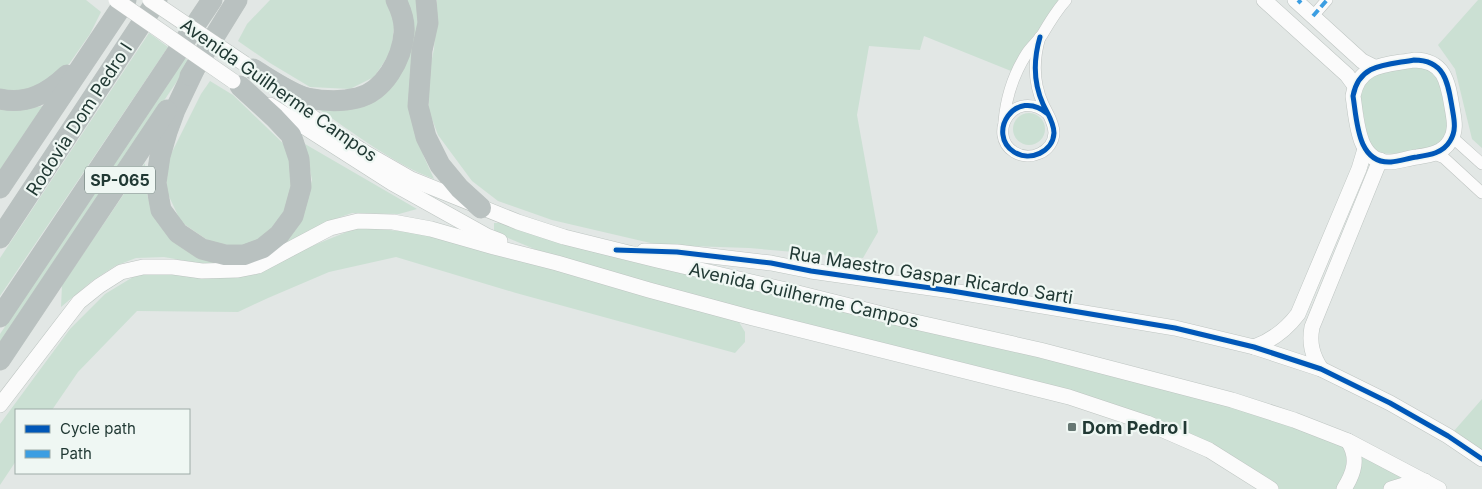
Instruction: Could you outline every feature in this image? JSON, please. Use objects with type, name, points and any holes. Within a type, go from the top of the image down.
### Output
[{"type":"highway","points":[[0,99],[21,100],[37,96],[54,88],[80,63],[126,0]]},
{"type":"highway","name":"Rodovia Dom Pedro I","points":[[0,238],[157,0]]},
{"type":"highway","name":"SP-065","points":[[0,316],[212,0]]},
{"type":"highway","name":"SP-065","points":[[0,360],[196,68],[237,0]]},
{"type":"highway","points":[[225,18],[249,0]]},
{"type":"highway","points":[[249,67],[306,97],[333,101],[358,98],[375,89],[390,74],[400,53],[404,33],[400,8],[396,0]]},
{"type":"highway","points":[[426,0],[428,23],[422,50],[418,106],[426,138],[440,165],[459,188],[481,208]]},
{"type":"highway","points":[[0,188],[99,38]]},
{"type":"highway","points":[[196,68],[175,110],[167,132],[160,156],[156,182],[161,210],[178,233],[202,249],[225,255],[244,255],[263,248],[279,235],[293,216],[300,187],[299,159],[291,135],[237,83]]},
{"type":"main road","name":"Avenida Guilherme Campos","points":[[116,0],[237,83],[385,178],[487,236],[557,263]]},
{"type":"main road","name":"Avenida Guilherme Campos","points":[[150,0],[249,67],[320,123],[364,152],[411,179],[481,208],[555,234],[616,250],[902,319],[1040,350],[1232,400],[1294,420],[1348,441],[1439,489]]},
{"type":"main road","points":[[1264,0],[1343,71],[1355,86]]},
{"type":"main road","points":[[1298,1],[1362,60],[1374,67]]},
{"type":"main road","points":[[1420,60],[1430,63],[1439,69],[1448,83],[1455,122],[1452,137],[1443,149],[1434,154],[1390,162],[1372,156],[1365,149],[1360,140],[1352,96],[1355,86],[1361,77],[1374,67],[1420,60]]},
{"type":"main road","points":[[1254,347],[1274,338],[1292,323],[1298,314],[1363,159],[1365,149]]},
{"type":"main road","points":[[1321,369],[1316,361],[1311,344],[1312,327],[1380,160]]},
{"type":"main road","name":"Avenida Guilherme Campos","points":[[0,404],[79,302],[121,272],[143,267],[173,267],[202,271],[238,270],[258,266],[330,228],[358,221],[393,222],[431,229],[755,318],[1068,397],[1148,423],[1209,450],[1272,489]]},
{"type":"main road","name":"Rua Maestro Gaspar Ricardo Sarti","points":[[616,250],[677,252],[771,263],[811,271],[962,293],[1175,328],[1254,347],[1321,369],[1390,403],[1482,458]]},
{"type":"main road","points":[[1344,489],[1354,465],[1354,450],[1348,441]]},
{"type":"main road","points":[[1391,489],[1425,481]]},
{"type":"street","points":[[1040,37],[1035,58],[1035,79],[1038,92],[1054,126],[1054,135],[1051,143],[1041,153],[1032,156],[1022,156],[1009,148],[1003,134],[1005,105],[1010,86],[1027,52],[1066,0]]},
{"type":"street","points":[[1313,16],[1327,0]]},
{"type":"street","points":[[1004,124],[1014,109],[1023,106],[1032,105],[1041,108],[1048,114]]},
{"type":"street","points":[[1452,137],[1482,164]]},
{"type":"street","points":[[1434,154],[1444,158],[1482,193]]},
{"type":"green space","points":[[0,0],[86,0],[101,12],[90,34],[69,64],[27,93],[0,90]]},
{"type":"green space","points":[[270,0],[388,0],[395,20],[391,52],[374,77],[350,89],[310,87],[238,41],[247,24]]},
{"type":"green space","points":[[405,0],[420,0],[414,122],[424,157],[434,179],[388,156],[317,108],[358,106],[378,100],[393,84]]},
{"type":"green space","points":[[437,0],[1066,0],[1016,73],[924,36],[920,50],[869,46],[857,115],[878,232],[863,258],[749,248],[659,245],[552,220],[498,201],[472,181],[438,135],[429,111],[428,77],[434,49]]},
{"type":"green space","points":[[1478,0],[1482,0],[1482,148],[1472,139],[1455,69],[1438,45]]},
{"type":"green space","points":[[149,33],[168,47],[0,296],[0,258]]},
{"type":"green space","points":[[185,58],[190,62],[0,344],[0,334]]},
{"type":"green space","points":[[1414,67],[1430,71],[1437,79],[1446,111],[1446,134],[1439,143],[1427,148],[1391,154],[1377,151],[1371,145],[1365,129],[1360,102],[1362,88],[1372,77],[1380,73]]},
{"type":"green space","points":[[210,81],[233,95],[290,150],[296,188],[277,227],[246,249],[209,241],[181,222],[166,190],[169,158],[201,94]]},
{"type":"green space","points":[[43,106],[0,170],[0,108],[15,110]]},
{"type":"green space","points":[[1029,113],[1040,118],[1045,129],[1040,140],[1029,145],[1018,140],[1013,129],[1018,118]]},
{"type":"green space","points":[[305,144],[417,209],[399,214],[352,213],[326,222],[253,263],[203,264],[164,257],[136,258],[115,266],[92,281],[61,307],[62,285],[145,163],[146,192],[155,217],[226,262],[303,213],[312,180]]},
{"type":"green space","points":[[494,223],[1011,348],[1228,403],[1347,447],[1350,463],[1339,489],[1277,489],[1142,418],[650,284],[544,253],[494,232]]},
{"type":"green space","points":[[359,227],[438,235],[739,322],[745,332],[745,342],[735,353],[516,293],[396,257],[329,272],[238,312],[137,311],[78,372],[53,409],[15,409],[15,462],[0,485],[0,424],[70,329],[105,294],[138,274],[173,272],[232,278],[261,271],[297,252]]},
{"type":"green space","points":[[1482,399],[1482,450],[1454,431]]},
{"type":"green space","points":[[1358,451],[1414,479],[1384,489],[1348,489]]},
{"type":"marked path","points":[[1298,3],[1301,0]]},
{"type":"marked path","points":[[1313,16],[1327,0]]},
{"type":"cycle path","points":[[1040,37],[1035,63],[1037,88],[1053,125],[1053,140],[1045,150],[1027,156],[1014,152],[1006,144],[1003,135],[1004,125],[1008,116],[1015,109],[1025,106],[1036,107],[1048,114]]},
{"type":"cycle path","points":[[1414,60],[1432,64],[1443,75],[1449,90],[1454,116],[1452,137],[1440,151],[1391,162],[1380,161],[1371,156],[1361,139],[1353,96],[1356,85],[1368,71],[1384,65],[1414,60]]},
{"type":"cycle path","points":[[616,250],[677,252],[771,263],[811,271],[952,291],[1175,328],[1254,347],[1321,369],[1390,403],[1448,436],[1482,459]]},
{"type":"place","name":"Dom Pedro I","points":[[1072,427]]}]
